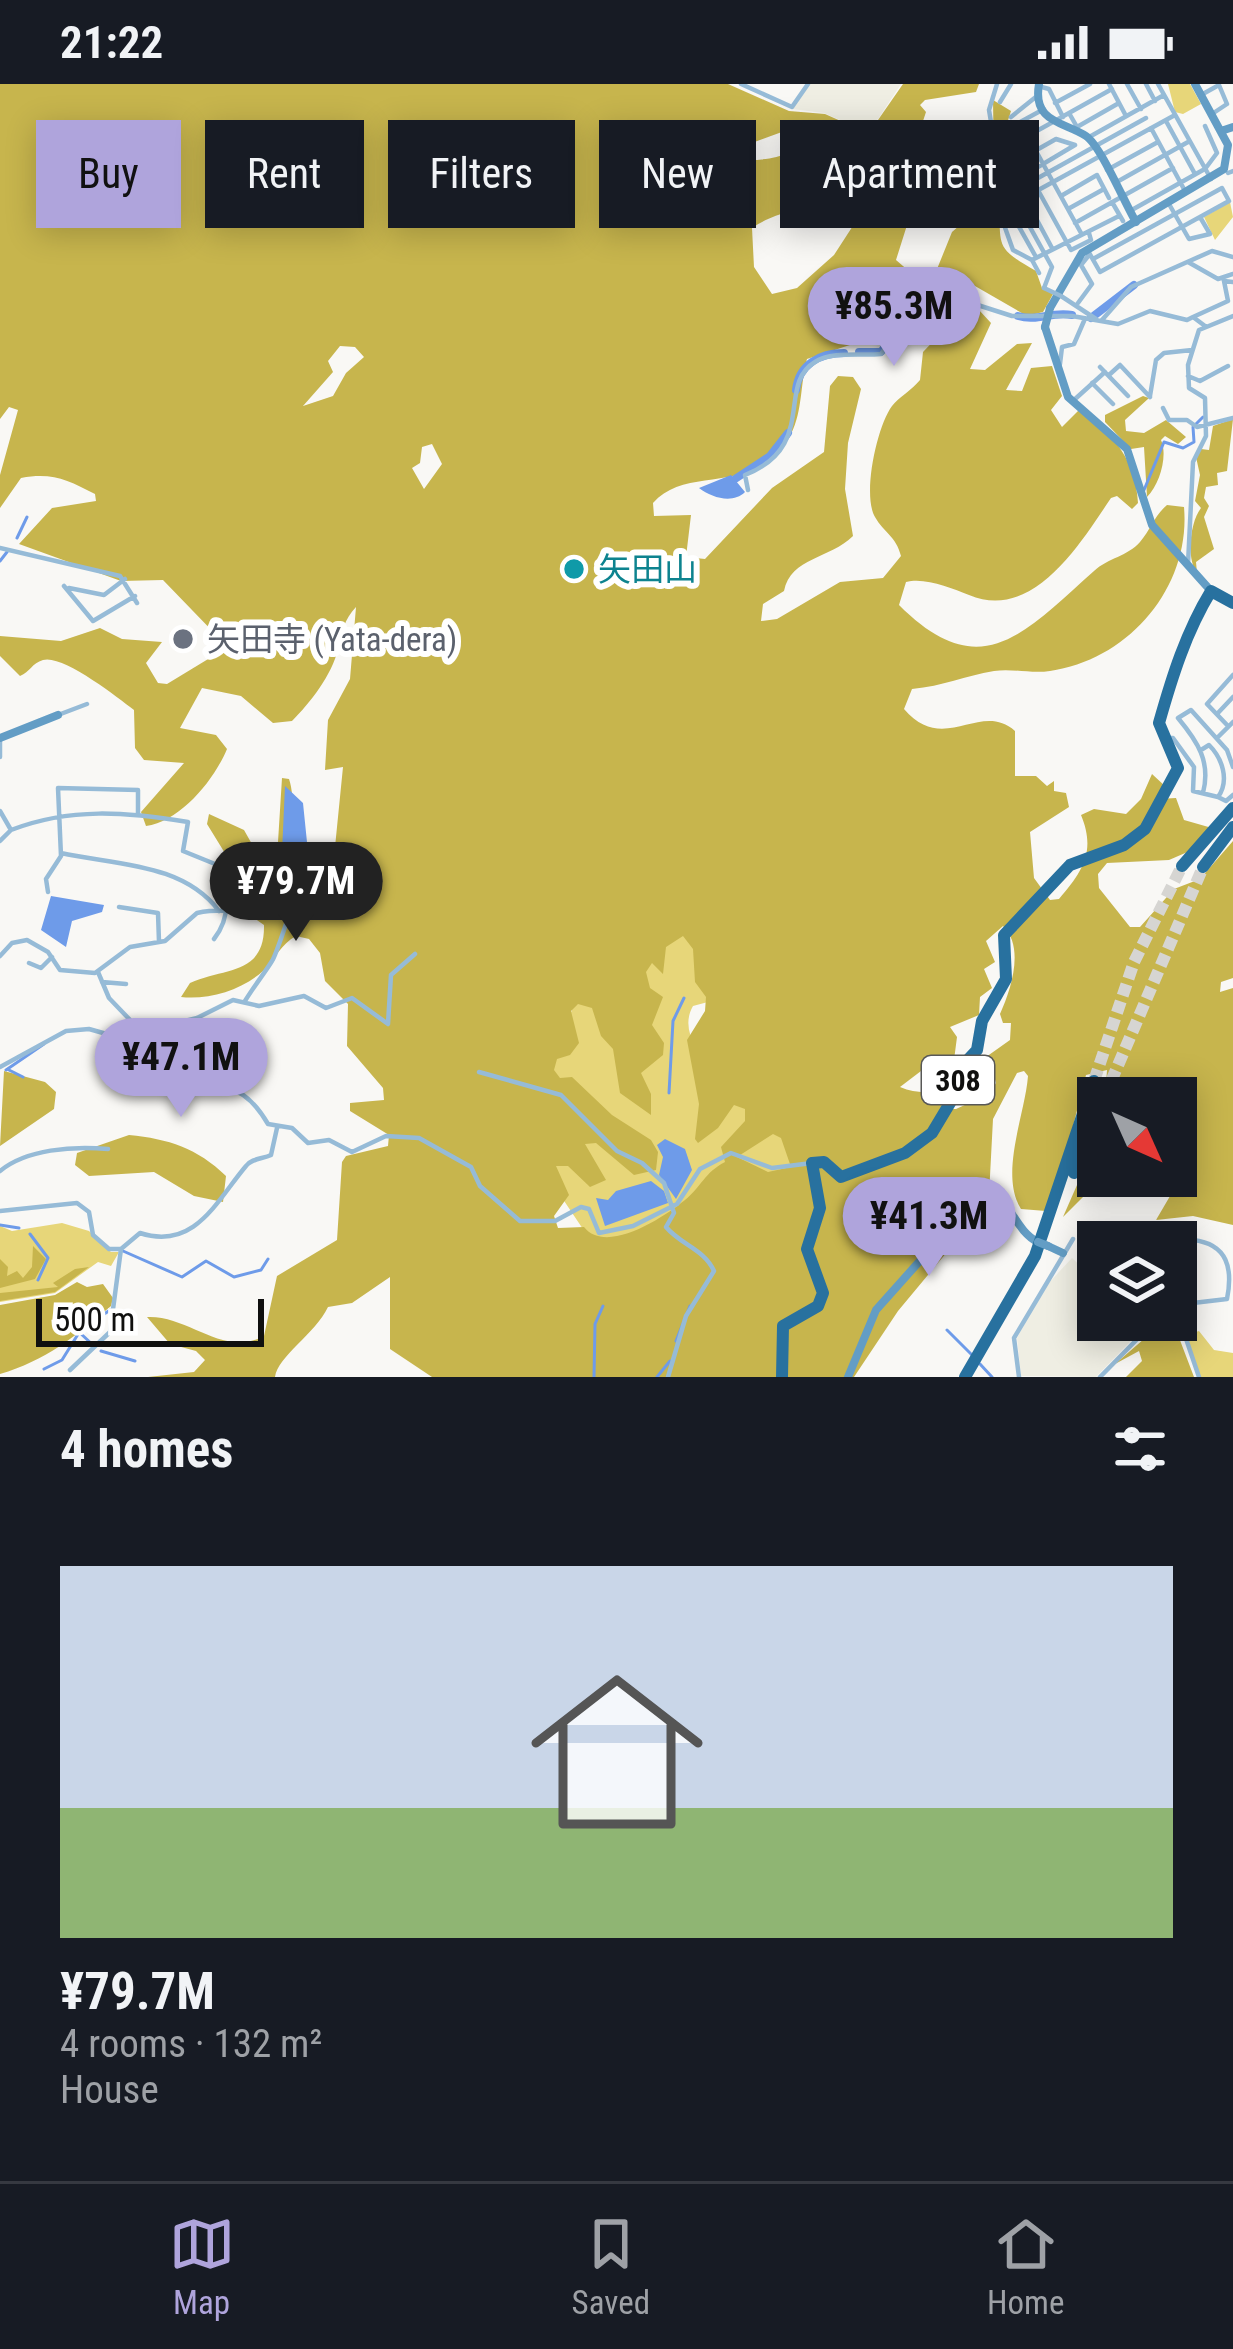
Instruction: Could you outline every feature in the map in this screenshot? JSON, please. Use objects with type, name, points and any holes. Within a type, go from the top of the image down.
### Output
[{"type":"highway","points":[[1211,591],[1233,603]]},
{"type":"highway","name":"308","points":[[812,1163],[824,1162],[841,1177],[902,1155],[929,1136],[953,1098],[961,1067],[977,1050],[982,1021],[1006,979],[1004,935],[1072,863],[1121,846],[1142,832],[1178,771],[1175,754],[1163,740],[1160,716],[1190,626],[1211,591]]},
{"type":"highway","points":[[1182,866],[1233,808]]},
{"type":"highway","points":[[1203,867],[1233,827]]},
{"type":"highway","points":[[968,1377],[1035,1256],[1077,1131]]},
{"type":"highway","points":[[782,1377],[783,1326],[818,1306],[823,1298],[807,1249],[820,1208],[812,1163]]},
{"type":"highway","points":[[968,1377],[1026,1284],[1077,1163]]},
{"type":"street","points":[[740,84],[792,107],[808,84]]},
{"type":"street","points":[[997,84],[989,110],[995,146],[983,189],[1004,206],[1020,209],[1052,267],[1044,288],[1078,303],[1098,319]]},
{"type":"street","points":[[1000,102],[1011,84]]},
{"type":"street","points":[[1011,117],[1041,89],[1058,84]]},
{"type":"street","points":[[1055,103],[1090,84]]},
{"type":"street","points":[[1126,84],[1185,191]]},
{"type":"street","points":[[1146,84],[1155,101]]},
{"type":"street","points":[[1158,84],[1211,181]]},
{"type":"street","points":[[1078,303],[1092,284],[1081,265],[1090,254],[1136,222],[1211,181],[1229,158],[1221,131],[1195,84]]},
{"type":"street","points":[[1201,95],[1219,85],[1227,104],[1212,114]]},
{"type":"street","points":[[1039,129],[1110,87],[1127,117]]},
{"type":"street","points":[[1041,89],[1077,127],[1119,103]]},
{"type":"street","points":[[1041,89],[1052,122],[1093,150],[1136,222]]},
{"type":"street","points":[[1039,189],[1093,150],[1127,117],[1165,95]]},
{"type":"street","points":[[1024,120],[1044,109]]},
{"type":"street","points":[[1093,150],[1175,115]]},
{"type":"street","points":[[1039,177],[1146,118]]},
{"type":"street","points":[[1166,120],[1195,174]]},
{"type":"street","points":[[1130,211],[1204,169],[1217,153],[1204,126]]},
{"type":"street","points":[[1221,131],[1233,126]]},
{"type":"street","points":[[1039,149],[1056,140],[1075,145],[1039,167]]},
{"type":"street","points":[[1107,170],[1158,142]]},
{"type":"street","points":[[1114,183],[1188,142]]},
{"type":"street","points":[[1093,150],[1095,171]]},
{"type":"street","points":[[1039,157],[1076,223],[1091,240],[1071,250],[1039,192]]},
{"type":"street","points":[[1076,223],[1173,169]]},
{"type":"street","points":[[1034,259],[1066,240],[1121,219],[1097,175],[1060,196]]},
{"type":"street","points":[[1090,254],[1100,272],[1229,201],[1222,188],[1141,232],[1074,260],[1045,327],[1056,370],[1073,401],[1127,449],[1147,514],[1211,591]]},
{"type":"street","points":[[1068,209],[1104,189]]},
{"type":"street","points":[[1169,204],[1189,239],[1208,236],[1200,217]]},
{"type":"street","points":[[1002,228],[1015,252],[1034,259]]},
{"type":"street","points":[[1019,228],[1039,273]]},
{"type":"street","points":[[1039,228],[1052,248]]},
{"type":"street","points":[[1141,232],[1148,245]]},
{"type":"street","points":[[1098,319],[1131,287],[1214,250],[1233,257]]},
{"type":"street","points":[[1188,261],[1224,281],[1233,278]]},
{"type":"street","points":[[748,490],[745,475],[775,458],[790,436],[799,377],[814,362],[881,354],[901,326],[962,300],[1012,316],[1118,324],[1150,311],[1184,320],[1228,301],[1224,281]]},
{"type":"street","points":[[1193,316],[1204,326]]},
{"type":"street","points":[[1188,565],[1193,462],[1207,429],[1205,398],[1191,390],[1188,376],[1192,350],[1204,326],[1233,316]]},
{"type":"street","points":[[1056,370],[1062,347],[1074,344],[1084,321]]},
{"type":"street","points":[[1073,401],[1105,371],[1120,365],[1150,396],[1154,388],[1150,380],[1160,356],[1192,350]]},
{"type":"street","points":[[1188,376],[1200,382],[1228,366]]},
{"type":"street","points":[[1105,371],[1128,396]]},
{"type":"street","points":[[1093,383],[1113,404]]},
{"type":"street","points":[[1093,404],[1103,395]]},
{"type":"street","points":[[1162,408],[1169,420],[1207,429],[1233,418]]},
{"type":"street","points":[[0,548],[125,579],[136,600],[93,621],[67,587],[104,596],[125,579]]},
{"type":"street","points":[[1216,738],[1231,724],[1208,704],[1233,675]]},
{"type":"street","points":[[1217,714],[1233,698]]},
{"type":"street","points":[[0,757],[0,738],[87,704]]},
{"type":"street","points":[[1203,794],[1208,775],[1202,750],[1178,718],[1191,710],[1230,747],[1233,767]]},
{"type":"street","points":[[1163,740],[1172,737],[1190,757],[1193,791],[1226,801],[1233,795]]},
{"type":"street","points":[[1202,750],[1209,745],[1217,753],[1226,780],[1218,797]]},
{"type":"street","points":[[48,892],[46,879],[61,853],[58,788],[138,790],[138,814]]},
{"type":"street","points":[[0,811],[11,830]]},
{"type":"street","points":[[0,841],[11,830],[57,813],[138,814],[188,822],[183,851],[215,863],[225,886],[222,912]]},
{"type":"street","points":[[61,853],[174,875],[198,886],[227,918],[214,939]]},
{"type":"street","points":[[0,956],[22,939],[52,957],[64,971],[98,972],[130,947],[159,942],[196,913],[247,915],[266,906],[290,883],[297,895],[278,934],[273,959],[259,971],[244,1001]]},
{"type":"street","points":[[119,907],[158,913],[159,942]]},
{"type":"street","points":[[0,1067],[69,1031],[133,1042],[173,1021],[244,1001],[263,1006],[304,996],[326,1008],[352,998],[388,1024],[391,975],[415,954]]},
{"type":"street","points":[[29,964],[41,968],[52,957]]},
{"type":"street","points":[[98,972],[132,1022],[129,1055],[145,1062],[177,1101],[204,1086],[240,1092],[254,1099],[266,1123],[292,1128],[308,1143],[329,1140],[352,1151],[386,1136],[419,1138],[471,1167],[480,1186],[505,1211],[527,1223],[555,1221],[580,1207],[589,1209],[604,1234],[673,1206],[692,1188],[700,1169],[731,1153],[772,1168],[812,1163]]},
{"type":"street","points":[[102,982],[126,984]]},
{"type":"street","points":[[479,1072],[561,1096],[616,1151],[642,1162],[664,1183],[673,1206],[666,1226],[677,1241],[702,1253],[714,1271],[686,1316],[668,1377]]},
{"type":"street","points":[[0,1210],[77,1203],[89,1212],[97,1238],[110,1249],[121,1249],[140,1233],[156,1237],[205,1222],[248,1163],[272,1155],[278,1128]]},
{"type":"street","points":[[0,1171],[14,1157],[70,1148],[109,1149]]},
{"type":"street","points":[[848,1377],[876,1310],[984,1189],[999,1196],[1023,1235],[1063,1252]]},
{"type":"street","points":[[1019,1377],[1014,1338],[1073,1239]]},
{"type":"street","points":[[1197,1241],[1215,1246],[1226,1256],[1232,1280],[1227,1299],[1197,1303]]},
{"type":"street","points":[[70,1370],[110,1332],[121,1249]]},
{"type":"street","points":[[1100,1377],[1135,1341]]},
{"type":"street","points":[[1187,1341],[1199,1377]]},
{"type":"shaded area","points":[[0,84],[728,84],[789,111],[838,120],[780,120],[780,133],[756,142],[756,120],[599,120],[599,228],[752,228],[754,267],[772,294],[797,288],[834,255],[852,228],[906,228],[896,260],[910,272],[935,274],[957,228],[1000,228],[1006,249],[1036,271],[1042,288],[1053,294],[1043,312],[1027,316],[968,282],[945,290],[935,303],[890,307],[859,342],[807,359],[795,425],[777,454],[742,474],[667,491],[653,503],[654,516],[691,515],[686,557],[705,559],[772,488],[824,452],[830,386],[838,376],[853,377],[861,389],[848,443],[845,489],[853,536],[794,571],[784,591],[763,604],[761,621],[777,619],[840,582],[883,578],[901,556],[871,507],[873,461],[881,429],[892,406],[920,380],[923,352],[966,307],[979,310],[991,323],[970,369],[985,370],[1017,344],[1032,343],[1006,390],[1022,391],[1031,368],[1052,366],[1062,396],[1051,410],[1062,427],[1079,410],[1113,438],[1133,474],[1138,503],[1132,509],[1117,496],[1111,498],[1052,574],[1014,598],[992,600],[913,581],[906,582],[899,605],[928,630],[954,643],[978,647],[1001,642],[1046,614],[1100,567],[1135,547],[1167,505],[1184,507],[1177,565],[1166,591],[1129,635],[1079,664],[1043,672],[994,671],[912,689],[904,709],[933,728],[1002,723],[1015,731],[1015,776],[1036,776],[1047,786],[1054,781],[1054,791],[1066,793],[1069,807],[1030,832],[1034,878],[1050,900],[1059,899],[1085,860],[1087,839],[1081,815],[1094,809],[1126,814],[1141,799],[1152,774],[1166,787],[1158,799],[1176,798],[1184,820],[1212,828],[1206,844],[1169,860],[1107,863],[1098,874],[1099,888],[1130,927],[1140,927],[1174,889],[1200,879],[1233,841],[1233,978],[1221,982],[1220,992],[1233,988],[1233,1225],[1193,1216],[1156,1220],[1169,1197],[1197,1197],[1197,1077],[1106,1077],[1107,1070],[1077,1077],[1077,1110],[1055,1197],[1046,1211],[1021,1209],[1012,1179],[1028,1076],[1024,1071],[1017,1073],[993,1119],[989,1195],[898,1311],[854,1377],[432,1377],[390,1349],[390,1277],[352,1303],[328,1307],[275,1377],[148,1377],[194,1372],[205,1360],[196,1351],[170,1344],[147,1317],[234,1342],[264,1336],[277,1276],[337,1240],[342,1162],[346,1156],[388,1146],[389,1135],[350,1111],[350,1103],[384,1100],[383,1088],[347,1046],[348,1004],[325,981],[320,953],[309,939],[291,939],[255,978],[235,988],[203,997],[181,997],[190,983],[251,961],[263,941],[264,925],[235,905],[231,863],[207,824],[209,814],[244,830],[261,860],[268,861],[278,842],[282,778],[289,779],[294,856],[304,883],[314,892],[351,883],[334,857],[343,767],[325,770],[328,720],[350,679],[356,607],[344,626],[326,678],[292,721],[273,723],[241,696],[202,688],[180,728],[216,735],[227,749],[214,773],[184,808],[146,826],[141,812],[184,763],[144,760],[135,748],[134,710],[75,669],[43,660],[20,676],[0,656],[0,636],[61,641],[100,628],[122,639],[162,642],[146,663],[158,683],[167,684],[223,650],[221,640],[163,580],[121,581],[19,544],[52,508],[96,501],[95,494],[76,485],[42,476],[21,478],[0,508],[0,475],[18,410],[9,407],[0,419]],"holes":[[[340,346],[355,347],[364,357],[346,373],[333,396],[303,406],[333,372],[328,361]],[[432,444],[442,464],[424,489],[412,468],[420,463],[422,447]],[[1003,926],[1015,957],[1000,1014],[1003,1023],[1011,1023],[1010,1040],[979,1062],[972,1060],[974,1050],[959,1063],[954,1081],[959,1085],[968,1065],[994,1076],[996,1083],[989,1094],[951,1109],[950,1097],[900,1087],[921,1071],[942,1073],[954,1060],[957,1037],[950,1027],[979,1015],[980,997],[992,988],[984,969],[995,962],[986,941]],[[683,936],[693,949],[695,982],[706,997],[705,1011],[687,1040],[699,1104],[695,1139],[698,1143],[718,1128],[734,1105],[745,1109],[745,1121],[721,1147],[725,1162],[663,1216],[620,1236],[594,1235],[584,1227],[558,1228],[554,1216],[569,1195],[556,1166],[568,1166],[590,1187],[606,1180],[585,1144],[596,1143],[634,1175],[656,1170],[658,1152],[651,1140],[612,1115],[572,1077],[560,1078],[554,1070],[557,1059],[570,1055],[579,1043],[571,1011],[578,1004],[592,1008],[601,1036],[613,1049],[620,1093],[651,1115],[651,1094],[641,1073],[663,1055],[664,1043],[652,1025],[663,997],[650,988],[646,972],[652,963],[663,974],[666,947]],[[773,1134],[781,1138],[791,1167],[768,1172],[737,1157]]]},
{"type":"shaded area","points":[[810,84],[901,84],[876,120],[840,120],[792,109]]},
{"type":"shaded area","points":[[903,84],[979,84],[976,92],[925,100],[920,105],[926,112],[923,120],[878,120]]},
{"type":"shaded area","points":[[1168,84],[1190,84],[1201,104],[1183,114],[1175,112]]},
{"type":"shaded area","points":[[993,100],[1011,111],[1008,120],[993,120]]},
{"type":"shaded area","points":[[780,155],[780,214],[756,226],[756,159]]},
{"type":"shaded area","points":[[1230,202],[1233,217],[1215,240],[1204,217]]},
{"type":"shaded area","points":[[1143,396],[1149,398],[1125,420],[1126,431],[1144,433],[1166,420],[1186,437],[1178,444],[1165,436],[1161,440],[1162,469],[1147,497],[1144,447],[1131,449],[1105,422],[1105,415]]},
{"type":"shaded area","points":[[1233,419],[1227,471],[1217,473],[1218,485],[1206,487],[1204,498],[1209,506],[1204,517],[1214,549],[1196,562],[1197,573],[1191,550],[1201,508],[1195,501],[1200,475],[1196,457],[1201,449],[1209,450],[1213,426]]},
{"type":"shaded area","points":[[619,871],[745,992],[693,1006],[688,1022],[692,1039],[716,1073],[781,1134],[807,1177],[597,1250],[540,1165],[543,1095]]},
{"type":"shaded area","points":[[4,1071],[45,1082],[56,1092],[54,1109],[0,1146]]},
{"type":"shaded area","points":[[129,1135],[170,1142],[204,1158],[226,1176],[223,1202],[194,1196],[154,1172],[89,1176],[75,1165],[77,1153]]},
{"type":"shaded area","points":[[1077,1185],[1077,1197],[1083,1197],[1063,1217]]},
{"type":"shaded area","points":[[62,1223],[89,1231],[111,1252],[119,1252],[111,1266],[98,1262],[55,1293],[0,1302],[0,1226],[12,1231]]},
{"type":"shaded area","points":[[33,1246],[46,1259],[35,1279],[0,1288],[0,1259],[8,1267],[7,1276],[17,1271],[23,1278],[32,1267]]},
{"type":"shaded area","points":[[1072,1258],[1077,1263],[1077,1341],[1131,1341],[1096,1377],[1021,1376],[1017,1338],[1044,1288]]},
{"type":"shaded area","points":[[89,1267],[55,1292],[0,1301],[0,1293],[58,1287],[53,1283],[75,1269]]},
{"type":"shaded area","points":[[77,1282],[87,1287],[103,1284],[113,1298],[111,1306],[59,1346],[0,1374],[0,1305],[55,1295]]},
{"type":"shaded area","points":[[1197,1332],[1214,1350],[1233,1353],[1233,1377],[1200,1377],[1188,1341],[1197,1341]]},
{"type":"shaded area","points":[[1142,1341],[1180,1341],[1194,1377],[1126,1377],[1142,1361],[1139,1351],[1115,1364]]},
{"type":"water","points":[[731,475],[745,492],[740,496],[722,498],[699,488]]},
{"type":"water","points":[[285,786],[303,803],[308,852],[282,852]]},
{"type":"water","points":[[51,896],[104,905],[102,912],[72,921],[66,947],[41,930]]},
{"type":"water","points":[[665,1139],[685,1149],[692,1170],[676,1199],[659,1175],[663,1157],[657,1145]]},
{"type":"water","points":[[651,1181],[664,1191],[668,1203],[605,1226],[596,1198],[608,1200],[616,1191]]},
{"type":"waterway","points":[[1091,318],[1134,285]]},
{"type":"waterway","points":[[1018,316],[1072,315]]},
{"type":"waterway","points":[[859,352],[881,352],[900,326],[919,319]]},
{"type":"waterway","points":[[796,390],[801,373],[812,362],[844,353]]},
{"type":"waterway","points":[[1144,490],[1164,442],[1183,448],[1194,442],[1193,427],[1203,417]]},
{"type":"waterway","points":[[735,479],[770,456],[788,433]]},
{"type":"waterway","points":[[17,538],[27,517]]},
{"type":"waterway","points":[[0,561],[7,552]]},
{"type":"waterway","points":[[669,1093],[673,1021],[684,998]]},
{"type":"waterway","points":[[6,1070],[44,1044]]},
{"type":"waterway","points":[[9,1070],[23,1077]]},
{"type":"waterway","points":[[0,1225],[19,1228]]},
{"type":"waterway","points":[[30,1234],[48,1258],[38,1280]]},
{"type":"waterway","points":[[123,1251],[182,1277],[206,1261],[234,1277],[261,1270],[268,1259]]},
{"type":"waterway","points":[[594,1377],[595,1324],[603,1306]]},
{"type":"waterway","points":[[676,1341],[690,1306]]},
{"type":"waterway","points":[[44,1369],[62,1360],[80,1331],[110,1310]]},
{"type":"waterway","points":[[947,1330],[974,1357]]},
{"type":"waterway","points":[[79,1332],[94,1346]]},
{"type":"waterway","points":[[101,1351],[135,1361]]},
{"type":"waterway","points":[[657,1377],[670,1361]]},
{"type":"waterway","points":[[980,1364],[992,1377]]},
{"type":"tunnel","points":[[1095,1077],[1134,962],[1182,866]]},
{"type":"tunnel","points":[[1113,1077],[1203,867]]},
{"type":"place","name":"矢田山","points":[[574,569]]},
{"type":"place","name":"矢田寺 (Yata-dera)","points":[[183,639]]}]
